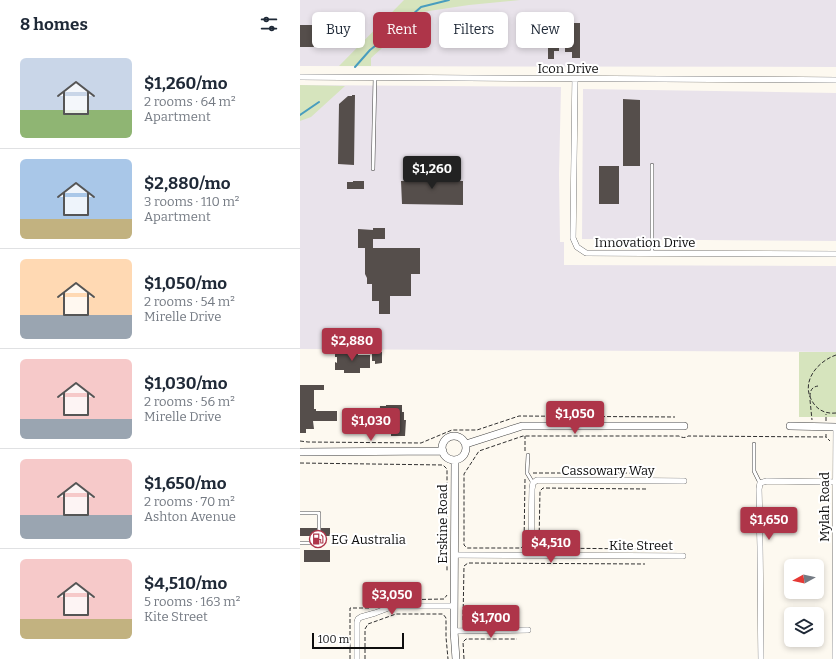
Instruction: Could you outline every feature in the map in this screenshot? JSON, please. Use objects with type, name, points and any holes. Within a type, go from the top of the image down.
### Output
[{"type":"street","name":"Icon Drive","points":[[300,77],[836,80]]},
{"type":"street","name":"Innovation Drive","points":[[575,79],[573,238],[577,248],[586,252],[836,254]]},
{"type":"street","points":[[466,444],[522,426],[684,426]]},
{"type":"street","points":[[790,426],[836,427]]},
{"type":"street","name":"Mylah Road","points":[[835,659],[836,427]]},
{"type":"street","points":[[452,436],[460,437],[466,444],[466,451],[462,458],[454,460],[447,458],[443,452],[442,447],[445,440],[452,436]]},
{"type":"street","points":[[300,452],[443,452]]},
{"type":"street","name":"Erskine Road","points":[[454,460],[454,631],[456,659]]},
{"type":"street","name":"Cassowary Way","points":[[533,483],[538,480],[684,481]]},
{"type":"street","points":[[761,659],[760,484],[767,481],[835,482]]},
{"type":"street","points":[[531,555],[533,483]]},
{"type":"street","name":"Kite Street","points":[[454,555],[683,556]]},
{"type":"street","points":[[357,659],[357,622],[361,616],[395,606],[454,606]]},
{"type":"street","points":[[454,631],[528,630]]},
{"type":"lane","points":[[373,169],[375,77]]},
{"type":"lane","points":[[652,165],[652,253]]},
{"type":"lane","points":[[754,444],[754,471],[760,484]]},
{"type":"lane","points":[[528,455],[527,473],[533,483]]},
{"type":"lane","points":[[300,513],[319,513],[319,543],[300,543]]},
{"type":"path","points":[[836,355],[822,362],[816,368],[807,386],[810,398],[815,406],[828,413],[836,413]]},
{"type":"path","points":[[812,420],[810,391],[818,386]]},
{"type":"path","points":[[300,441],[421,443],[452,430],[477,430],[519,416],[675,417]]},
{"type":"path","points":[[646,474],[525,473],[524,545],[521,548],[467,548],[464,545],[464,474],[466,470],[479,450],[525,436],[679,436],[681,438],[688,436],[826,437]]},
{"type":"path","points":[[525,436],[525,451]]},
{"type":"path","points":[[300,463],[443,464],[447,469],[447,573]]},
{"type":"path","points":[[646,489],[544,488],[540,491],[539,543],[542,548],[646,549]]},
{"type":"path","points":[[516,624],[467,623],[463,620],[464,566],[468,563],[646,564]]},
{"type":"path","points":[[387,602],[394,600],[444,599],[447,595]]},
{"type":"path","points":[[350,659],[350,608],[368,608]]},
{"type":"path","points":[[365,659],[365,629],[368,624],[396,614],[444,614],[446,618],[448,659]]},
{"type":"path","points":[[464,659],[463,642],[466,639],[517,639]]},
{"type":"shaded area","points":[[300,0],[836,0],[836,67],[300,66]]},
{"type":"shaded area","points":[[300,85],[561,87],[559,174],[560,242],[564,242],[564,265],[836,266],[836,352],[300,349]]},
{"type":"shaded area","points":[[583,89],[836,93],[836,241],[582,239]]},
{"type":"green space","points":[[404,0],[520,0],[469,5],[422,12],[392,12]]},
{"type":"green space","points":[[373,31],[373,48],[382,48],[371,58],[371,66],[339,66],[357,48],[365,48],[365,40]]},
{"type":"green space","points":[[300,85],[345,86],[311,117],[300,121]]},
{"type":"green space","points":[[799,352],[836,352],[836,417],[799,417]]},
{"type":"building","points":[[574,23],[580,23],[580,58],[572,58],[572,52],[565,52],[565,48],[574,48]]},
{"type":"building","points":[[300,25],[312,25],[312,47],[300,47]]},
{"type":"building","points":[[548,48],[559,48],[559,51],[554,51],[554,59],[548,59]]},
{"type":"building","points":[[355,95],[354,165],[338,164],[339,104],[348,96]]},
{"type":"building","points":[[623,99],[640,100],[640,166],[623,166]]},
{"type":"building","points":[[599,166],[619,166],[619,204],[599,204]]},
{"type":"building","points":[[408,174],[446,174],[446,182],[449,182],[449,179],[463,181],[463,205],[402,204],[401,181],[407,181]]},
{"type":"building","points":[[364,181],[364,189],[347,189],[347,182]]},
{"type":"building","points":[[373,228],[385,228],[385,239],[373,239],[373,248],[420,248],[420,274],[411,274],[411,296],[390,296],[390,314],[379,314],[379,301],[372,301],[372,284],[367,284],[365,274],[365,248],[358,248],[358,229],[373,230]]},
{"type":"building","points":[[358,352],[358,355],[370,355],[370,368],[360,368],[360,373],[344,373],[344,370],[335,370],[335,362],[337,363],[337,357],[335,357],[335,353]]},
{"type":"building","points":[[372,352],[382,352],[382,363],[375,364],[375,361],[372,361]]},
{"type":"building","points":[[300,385],[324,385],[324,390],[314,390],[314,409],[316,409],[316,411],[337,411],[337,421],[313,421],[314,429],[306,429],[306,433],[300,433]]},
{"type":"building","points":[[402,405],[404,420],[406,420],[405,436],[391,436],[391,429],[379,429],[380,406]]},
{"type":"building","points":[[300,528],[330,528],[330,536],[300,536]]},
{"type":"building","points":[[304,550],[330,550],[330,562],[304,562]]},
{"type":"waterway","points":[[355,67],[370,50],[421,7],[449,0]]},
{"type":"waterway","points":[[300,115],[319,102]]},
{"type":"place","name":"EG Australia","points":[[318,539]]}]
